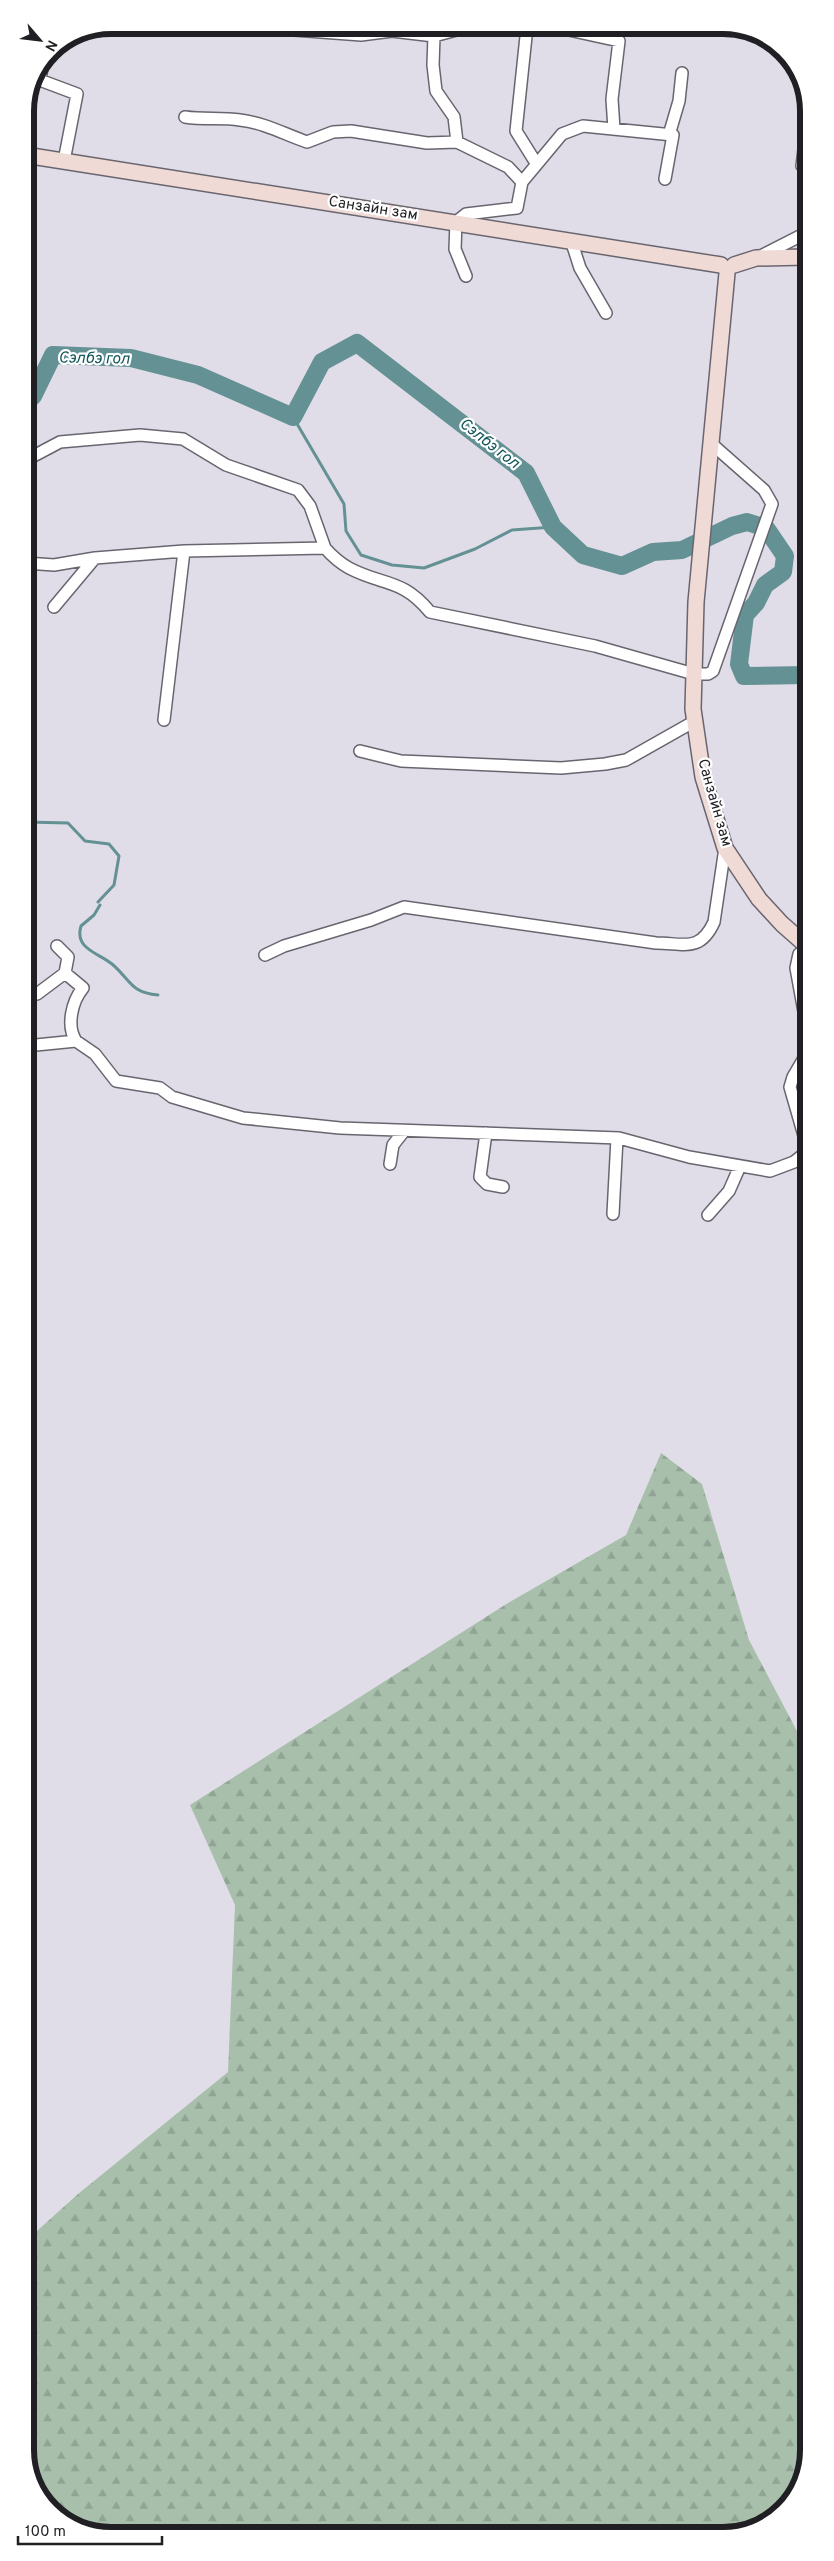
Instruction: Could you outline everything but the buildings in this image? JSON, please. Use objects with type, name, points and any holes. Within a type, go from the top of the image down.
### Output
[{"type":"main road","name":"Санзайн зам","points":[[34,156],[571,240],[727,268]]},
{"type":"main road","points":[[712,445],[727,268],[756,258],[800,257]]},
{"type":"main road","name":"Санзайн зам","points":[[712,445],[696,602],[694,674],[695,721],[703,778],[725,848],[759,899],[800,941]]},
{"type":"street","points":[[417,34],[434,36],[442,34]]},
{"type":"street","points":[[525,34],[516,131],[536,163]]},
{"type":"street","points":[[586,34],[619,41],[612,99],[614,129]]},
{"type":"street","points":[[434,36],[433,65],[436,91],[454,117],[457,142]]},
{"type":"street","points":[[669,135],[678,108],[682,73]]},
{"type":"street","points":[[40,80],[77,94],[64,161]]},
{"type":"street","points":[[186,117],[205,120],[239,119],[272,126],[307,142],[333,132],[351,131],[427,143],[457,142],[508,167],[522,182]]},
{"type":"street","points":[[466,276],[455,249],[456,222],[466,214],[516,208],[522,182],[562,134],[583,126],[673,135],[665,179]]},
{"type":"street","points":[[756,258],[800,236]]},
{"type":"street","points":[[571,240],[580,268],[606,313]]},
{"type":"street","points":[[34,456],[60,442],[140,435],[183,439],[226,465],[298,490],[310,506],[325,548],[349,568],[397,584],[417,596],[430,612],[595,646],[694,674],[708,674],[714,671],[717,665],[772,504],[764,490],[712,445]]},
{"type":"street","points":[[34,564],[54,565],[95,558],[184,551],[325,548]]},
{"type":"street","points":[[164,720],[184,551]]},
{"type":"street","points":[[54,607],[95,558]]},
{"type":"street","points":[[360,751],[401,760],[561,768],[626,760],[695,721]]},
{"type":"street","points":[[265,956],[284,946],[371,920],[404,907],[646,942],[692,946],[710,933],[714,922],[725,848]]},
{"type":"street","points":[[37,994],[65,973],[68,956],[57,946]]},
{"type":"street","points":[[800,953],[796,968],[800,990]]},
{"type":"street","points":[[65,973],[83,988],[75,999],[71,1034],[76,1041],[95,1054],[116,1081],[160,1088],[172,1097],[243,1118],[340,1128],[617,1138],[689,1157],[770,1171],[794,1162],[800,1157]]},
{"type":"street","points":[[34,1045],[76,1041]]},
{"type":"street","points":[[800,1065],[790,1087],[800,1122]]},
{"type":"street","points":[[390,1164],[392,1148],[404,1131]]},
{"type":"street","points":[[486,1133],[480,1177],[487,1184],[503,1187]]},
{"type":"street","points":[[613,1214],[617,1138]]},
{"type":"street","points":[[708,1215],[729,1191],[740,1166]]},
{"type":"green space","points":[[661,1453],[702,1484],[749,1640],[800,1737],[800,2461],[790,2489],[774,2508],[766,2514],[753,2521],[734,2527],[105,2527],[91,2525],[72,2517],[60,2508],[47,2493],[42,2485],[34,2461],[34,2234],[78,2194],[228,2072],[235,1905],[190,1805],[508,1603],[626,1535]]},
{"type":"waterway","name":"Сэлбэ гол","points":[[34,394],[53,355],[131,358],[198,375],[293,417],[322,362],[357,343],[526,473],[553,527],[583,555],[622,566],[653,552],[682,550],[732,526],[747,522],[766,528],[785,556],[783,572],[765,585],[756,603],[745,615],[739,664],[744,676],[800,675]]},
{"type":"waterway","points":[[293,417],[344,504],[346,531],[361,555],[392,565],[424,568],[475,549],[512,530],[553,527]]},
{"type":"waterway","points":[[34,822],[68,823],[85,841],[109,844],[119,856],[114,885],[98,902]]},
{"type":"waterway","points":[[100,905],[94,915],[81,926],[80,934],[84,945],[112,964],[136,988],[149,994],[158,995]]}]
